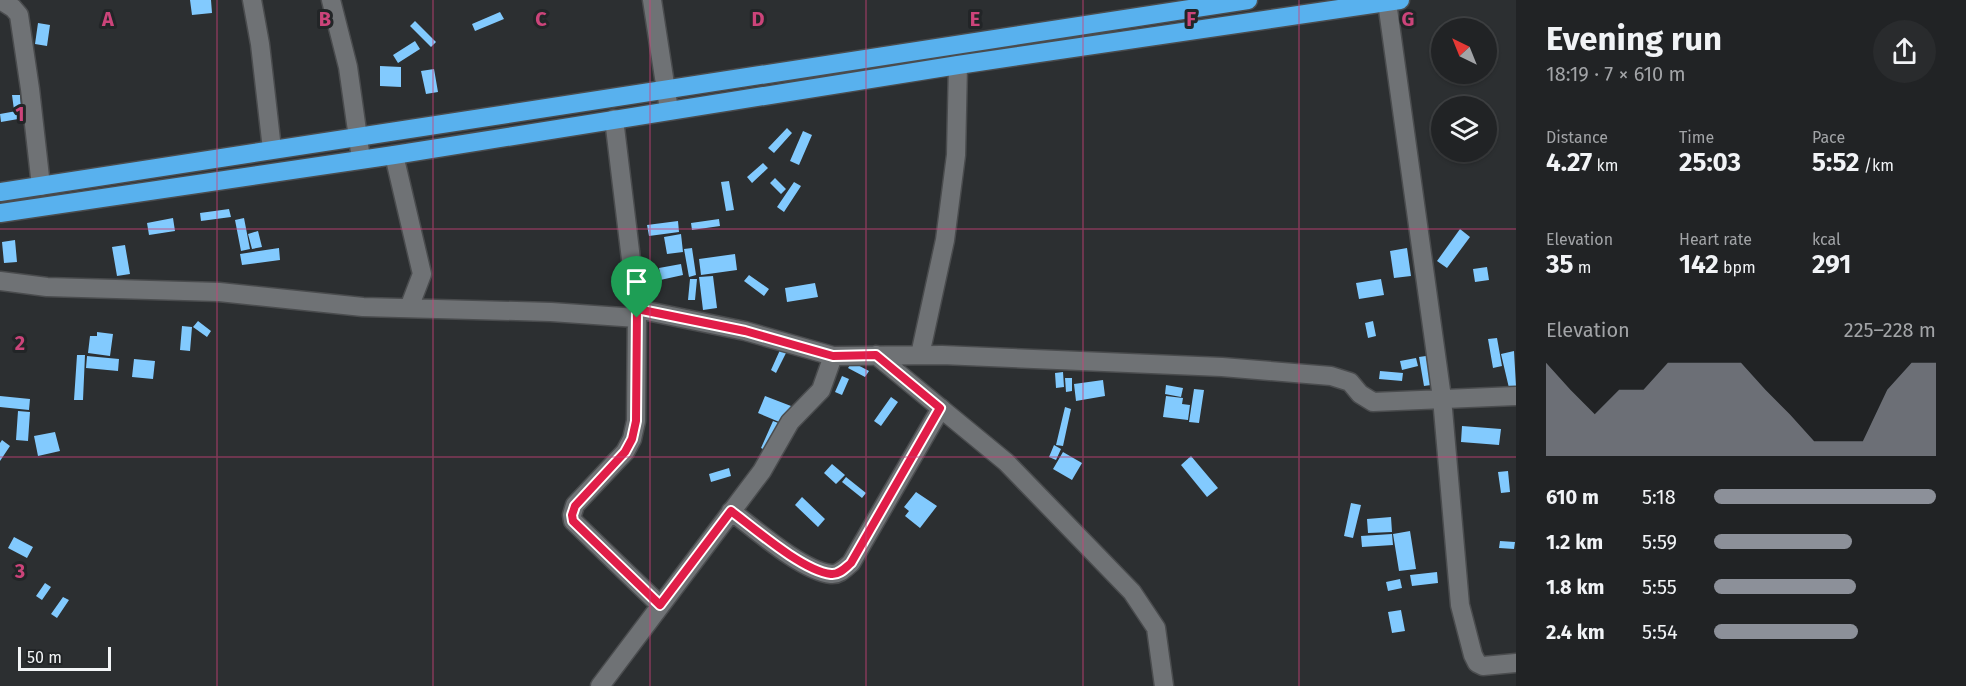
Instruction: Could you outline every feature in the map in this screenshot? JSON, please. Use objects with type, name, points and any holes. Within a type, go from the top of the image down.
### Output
[{"type":"highway","points":[[0,192],[1248,0]]},
{"type":"highway","points":[[0,213],[394,154],[958,65],[1393,1]]},
{"type":"street","points":[[0,0],[19,15],[41,186]]},
{"type":"street","points":[[252,0],[260,44],[272,149]]},
{"type":"street","points":[[331,0],[348,68],[361,159]]},
{"type":"street","points":[[652,0],[669,110]]},
{"type":"street","points":[[1393,1],[1442,398],[1460,605],[1477,663],[1483,666],[1516,663]]},
{"type":"street","points":[[920,355],[945,240],[956,155],[958,65]]},
{"type":"street","points":[[614,119],[637,314],[636,421],[632,439],[625,452],[575,506],[572,515],[573,521],[660,605]]},
{"type":"street","points":[[394,154],[422,274],[409,308]]},
{"type":"street","points":[[0,281],[47,287],[219,292],[363,307],[637,314],[745,331],[833,356],[920,355],[1222,367],[1331,376],[1350,382],[1373,402],[1516,396]]},
{"type":"street","points":[[876,355],[1006,462],[1138,600],[1156,628],[1164,686]]},
{"type":"street","points":[[600,686],[762,471],[790,422],[821,390],[833,356]]},
{"type":"street","points":[[731,511],[799,562],[831,574],[840,572],[851,563],[940,408]]},
{"type":"building","points":[[190,0],[211,0],[212,13],[192,15]]},
{"type":"building","points":[[500,12],[504,19],[475,31],[472,24]]},
{"type":"building","points":[[415,21],[436,42],[431,47],[410,26]]},
{"type":"building","points":[[38,23],[50,25],[47,46],[35,44]]},
{"type":"building","points":[[415,41],[420,49],[398,63],[393,55]]},
{"type":"building","points":[[380,66],[401,67],[401,87],[380,86]]},
{"type":"building","points":[[434,69],[438,92],[426,94],[421,71]]},
{"type":"building","points":[[12,95],[20,95],[21,109],[14,110]]},
{"type":"building","points":[[22,110],[24,118],[1,122],[0,114]]},
{"type":"building","points":[[787,128],[792,133],[774,153],[768,148]]},
{"type":"building","points":[[803,131],[812,135],[799,165],[790,161]]},
{"type":"building","points":[[763,163],[768,168],[752,183],[747,177]]},
{"type":"building","points":[[775,178],[786,189],[781,194],[770,183]]},
{"type":"building","points":[[729,181],[734,210],[726,211],[721,182]]},
{"type":"building","points":[[794,182],[801,186],[784,212],[777,207]]},
{"type":"building","points":[[229,209],[231,217],[201,221],[200,213]]},
{"type":"building","points":[[173,218],[175,231],[149,235],[147,223]]},
{"type":"building","points":[[244,218],[250,249],[241,251],[235,220]]},
{"type":"building","points":[[719,219],[720,226],[692,230],[691,223]]},
{"type":"building","points":[[678,221],[679,232],[649,236],[647,225]]},
{"type":"building","points":[[1460,229],[1470,237],[1447,268],[1437,261]]},
{"type":"building","points":[[258,231],[262,247],[252,249],[248,234]]},
{"type":"building","points":[[681,234],[683,252],[667,254],[664,237]]},
{"type":"building","points":[[15,240],[17,262],[4,263],[2,242]]},
{"type":"building","points":[[125,245],[130,274],[117,276],[112,247]]},
{"type":"building","points":[[279,248],[280,260],[242,265],[240,254]]},
{"type":"building","points":[[692,248],[696,275],[689,277],[684,249]]},
{"type":"building","points":[[1407,248],[1411,276],[1394,278],[1390,251]]},
{"type":"building","points":[[735,254],[737,270],[701,275],[699,259]]},
{"type":"building","points":[[681,264],[683,275],[651,282],[650,275],[660,273],[659,268]]},
{"type":"building","points":[[1487,267],[1489,280],[1475,282],[1473,269]]},
{"type":"building","points":[[749,275],[769,289],[764,296],[744,281]]},
{"type":"building","points":[[713,276],[717,308],[703,310],[699,277]]},
{"type":"building","points":[[690,279],[697,279],[695,300],[688,300]]},
{"type":"building","points":[[1381,279],[1384,295],[1359,299],[1356,283]]},
{"type":"building","points":[[815,283],[818,297],[787,302],[785,288]]},
{"type":"building","points":[[198,321],[211,331],[207,337],[193,327]]},
{"type":"building","points":[[1373,321],[1376,336],[1368,338],[1365,323]]},
{"type":"building","points":[[182,326],[192,327],[190,351],[180,350]]},
{"type":"building","points":[[97,332],[113,334],[110,356],[88,353],[90,336],[97,336]]},
{"type":"building","points":[[1497,338],[1502,366],[1493,368],[1488,339]]},
{"type":"building","points":[[780,350],[786,353],[776,373],[771,370]]},
{"type":"building","points":[[1514,351],[1516,386],[1509,388],[1501,354]]},
{"type":"building","points":[[77,355],[85,355],[83,400],[74,400]]},
{"type":"building","points":[[87,356],[119,359],[118,371],[86,368]]},
{"type":"building","points":[[1426,356],[1431,385],[1424,386],[1419,357]]},
{"type":"building","points":[[1416,358],[1418,366],[1402,370],[1400,361]]},
{"type":"building","points":[[134,359],[155,361],[153,379],[132,377]]},
{"type":"building","points":[[852,362],[869,371],[865,377],[848,368]]},
{"type":"building","points":[[1380,371],[1403,373],[1402,381],[1379,379]]},
{"type":"building","points":[[1063,372],[1064,387],[1056,388],[1055,373]]},
{"type":"building","points":[[842,376],[849,379],[842,395],[835,392]]},
{"type":"building","points":[[1065,378],[1072,378],[1072,391],[1066,392]]},
{"type":"building","points":[[1103,380],[1105,396],[1076,401],[1074,384]]},
{"type":"building","points":[[1166,385],[1183,388],[1181,397],[1165,394]]},
{"type":"building","points":[[1194,389],[1204,390],[1199,423],[1189,422]]},
{"type":"building","points":[[0,396],[30,399],[29,410],[0,407]]},
{"type":"building","points":[[765,396],[791,406],[784,424],[758,413]]},
{"type":"building","points":[[1166,396],[1183,398],[1182,404],[1190,405],[1188,420],[1163,417]]},
{"type":"building","points":[[891,397],[898,402],[881,426],[874,421]]},
{"type":"building","points":[[1065,407],[1071,409],[1063,446],[1056,445]]},
{"type":"building","points":[[18,411],[30,412],[28,441],[16,440]]},
{"type":"building","points":[[773,421],[781,424],[769,452],[761,448]]},
{"type":"building","points":[[1462,426],[1501,429],[1499,445],[1461,442]]},
{"type":"building","points":[[55,432],[60,451],[38,456],[34,436]]},
{"type":"building","points":[[2,440],[10,446],[0,461],[0,443]]},
{"type":"building","points":[[1054,445],[1061,449],[1056,460],[1049,457]]},
{"type":"building","points":[[1063,452],[1082,463],[1072,480],[1053,469]]},
{"type":"building","points":[[1191,456],[1218,488],[1207,497],[1181,465]]},
{"type":"building","points":[[832,464],[845,475],[836,484],[824,473]]},
{"type":"building","points":[[729,468],[731,476],[711,482],[709,474]]},
{"type":"building","points":[[1508,471],[1510,492],[1501,493],[1498,472]]},
{"type":"building","points":[[846,477],[866,493],[862,498],[842,482]]},
{"type":"building","points":[[916,492],[937,506],[920,528],[905,516],[909,511],[904,507]]},
{"type":"building","points":[[802,497],[825,519],[818,527],[795,505]]},
{"type":"building","points":[[1351,503],[1361,505],[1353,538],[1344,536]]},
{"type":"building","points":[[1391,517],[1392,532],[1368,533],[1367,519]]},
{"type":"building","points":[[1410,531],[1416,569],[1399,571],[1393,534]]},
{"type":"building","points":[[1392,534],[1393,545],[1362,547],[1361,536]]},
{"type":"building","points":[[14,537],[33,547],[27,558],[8,548]]},
{"type":"building","points":[[1500,541],[1515,542],[1514,549],[1499,548]]},
{"type":"building","points":[[1437,572],[1438,583],[1412,586],[1410,575]]},
{"type":"building","points":[[1400,579],[1402,588],[1388,591],[1386,582]]},
{"type":"building","points":[[45,583],[51,587],[42,600],[36,596]]},
{"type":"building","points":[[63,597],[69,600],[57,618],[51,614]]},
{"type":"building","points":[[1401,610],[1405,631],[1392,633],[1388,612]]},
{"type":"route","points":[[637,309],[652,310],[745,331],[833,356],[876,355],[940,408],[851,563],[840,572],[831,574],[799,562],[731,511],[660,605],[573,521],[575,506],[625,452],[632,439],[636,421],[637,318],[637,309]]}]
